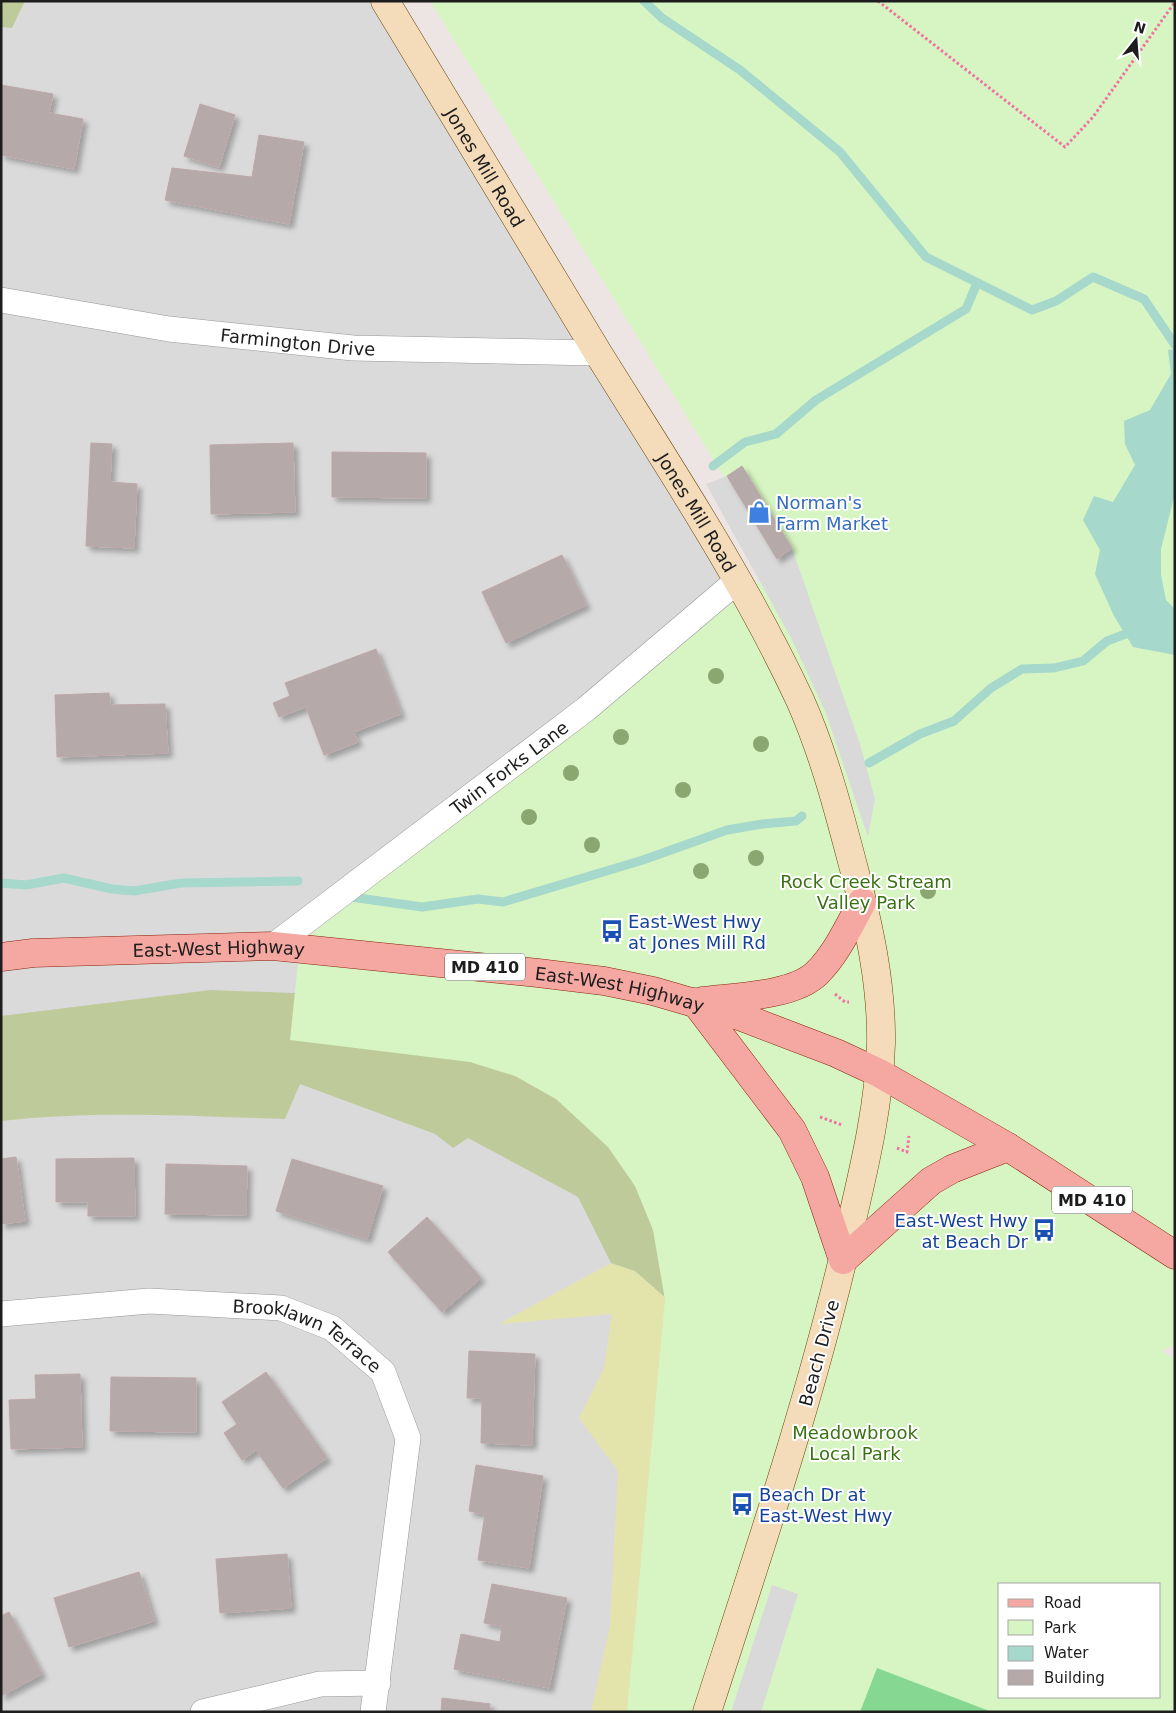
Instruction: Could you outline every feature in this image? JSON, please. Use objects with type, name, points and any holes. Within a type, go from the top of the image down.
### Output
[{"type":"main road","name":"Jones Mill Road","points":[[385,1],[598,353],[692,499],[737,581],[757,613],[801,704],[826,767],[862,902],[880,1001],[879,1073]]},
{"type":"main road","points":[[862,902],[832,956],[816,974],[799,984],[777,991],[695,1002],[792,1130],[815,1177],[843,1260],[930,1181],[952,1169],[1008,1147]]},
{"type":"main road","name":"East-West Highway","points":[[1,957],[33,953],[273,946],[604,981],[653,990],[739,1016],[836,1053],[879,1073],[1008,1147],[1175,1255]]},
{"type":"main road","name":"Beach Drive","points":[[707,1712],[804,1410],[843,1260],[870,1137],[879,1073]]},
{"type":"street","name":"Farmington Drive","points":[[1,300],[169,329],[353,348],[598,353]]},
{"type":"street","name":"Twin Forks Lane","points":[[273,946],[586,709],[737,581]]},
{"type":"street","name":"Brooklawn Terrace","points":[[1,1314],[149,1301],[281,1308],[332,1328],[383,1372],[408,1438],[373,1712]]},
{"type":"street","points":[[203,1712],[320,1684],[378,1683]]},
{"type":"path","points":[[878,1],[1064,147],[1093,117],[1175,2]]},
{"type":"path","points":[[829,989],[845,1002],[852,1002]]},
{"type":"path","points":[[815,1119],[820,1116],[844,1127]]},
{"type":"path","points":[[896,1148],[906,1152],[909,1136]]},
{"type":"shaded area","points":[[1,1],[25,1],[12,28],[1,27]]},
{"type":"shaded area","points":[[25,1],[385,1],[737,581],[274,945],[640,1186],[646,1712],[1,1712],[1,27],[12,27]]},
{"type":"shaded area","points":[[727,476],[777,559],[792,548],[860,744],[875,799],[868,837],[825,711],[791,638],[706,484]]},
{"type":"shaded area","points":[[211,990],[423,998],[580,1024],[686,1316],[635,1271],[611,1263],[578,1197],[468,1138],[453,1148],[435,1134],[300,1084],[285,1119],[179,1115],[107,1115],[1,1121],[1,1016]]},
{"type":"shaded area","points":[[694,1049],[676,1712],[591,1712],[610,1626],[618,1471],[579,1418],[604,1368],[612,1314],[499,1324],[611,1263],[635,1271],[686,1316]]},
{"type":"shaded area","points":[[772,1585],[798,1594],[761,1712],[731,1712]]},
{"type":"green space","name":"Rock Creek Stream Valley Park","points":[[430,1],[1175,1],[1175,1346],[1161,1350],[1175,1360],[1175,1712],[627,1712],[665,1300],[653,1230],[635,1186],[608,1147],[556,1099],[515,1076],[470,1062],[290,1040],[300,943],[779,566]]},
{"type":"green space","points":[[877,1668],[992,1712],[860,1712]]},
{"type":"water","points":[[1175,349],[1175,493],[1161,549],[1161,575],[1166,600],[1175,609],[1175,655],[1133,647],[1114,616],[1095,574],[1100,550],[1083,520],[1094,496],[1113,502],[1135,465],[1125,444],[1124,421],[1150,410],[1171,374],[1168,350]]},
{"type":"building","points":[[1,85],[53,94],[49,113],[83,119],[74,169],[1,155]]},
{"type":"building","points":[[200,104],[235,115],[219,167],[184,156]]},
{"type":"building","points":[[259,135],[304,142],[289,224],[165,200],[172,168],[252,177]]},
{"type":"building","points":[[91,443],[112,444],[110,482],[137,484],[134,548],[86,546]]},
{"type":"building","points":[[293,443],[295,512],[211,514],[210,445]]},
{"type":"building","points":[[332,452],[426,453],[426,498],[332,497]]},
{"type":"building","name":"Norman's Farm Market","points":[[742,466],[792,548],[777,559],[727,476]]},
{"type":"building","points":[[562,555],[586,605],[506,643],[482,592]]},
{"type":"building","points":[[376,649],[401,714],[354,732],[358,742],[324,755],[306,707],[279,717],[273,703],[290,696],[285,683]]},
{"type":"building","points":[[109,693],[110,705],[165,704],[168,753],[57,757],[55,695]]},
{"type":"building","points":[[16,1157],[25,1221],[1,1224],[1,1159]]},
{"type":"building","points":[[134,1158],[135,1216],[88,1216],[88,1202],[56,1202],[56,1159]]},
{"type":"building","points":[[292,1159],[383,1186],[367,1239],[276,1211]]},
{"type":"building","points":[[166,1164],[247,1166],[246,1215],[165,1214]]},
{"type":"building","points":[[427,1217],[481,1278],[442,1312],[388,1252]]},
{"type":"building","points":[[469,1351],[535,1354],[532,1445],[481,1443],[482,1398],[467,1398]]},
{"type":"building","points":[[266,1372],[327,1458],[283,1488],[256,1450],[242,1460],[224,1433],[237,1424],[222,1402]]},
{"type":"building","points":[[80,1374],[82,1447],[11,1449],[9,1400],[36,1399],[35,1375]]},
{"type":"building","points":[[111,1377],[196,1378],[196,1432],[110,1431]]},
{"type":"building","points":[[476,1465],[543,1476],[529,1568],[478,1560],[485,1514],[469,1511]]},
{"type":"building","points":[[287,1554],[291,1608],[220,1613],[216,1559]]},
{"type":"building","points":[[139,1572],[154,1621],[69,1647],[54,1598]]},
{"type":"building","points":[[492,1584],[567,1598],[549,1688],[454,1669],[461,1634],[500,1642],[502,1626],[484,1623]]},
{"type":"building","points":[[9,1612],[42,1674],[1,1696],[1,1616]]},
{"type":"building","points":[[442,1698],[490,1704],[489,1712],[441,1712]]},
{"type":"waterway","points":[[644,1],[662,18],[740,70],[840,152],[926,257],[1032,310],[1056,301],[1093,277],[1144,299],[1175,345]]},
{"type":"waterway","points":[[713,466],[745,442],[776,434],[816,400],[966,309],[977,283]]},
{"type":"waterway","points":[[869,763],[920,734],[954,721],[991,688],[1022,669],[1054,668],[1083,661],[1107,641],[1136,630]]},
{"type":"waterway","points":[[351,897],[422,907],[478,899],[503,902],[643,860],[727,830],[796,821],[802,816]]},
{"type":"waterway","points":[[1,883],[26,885],[64,878],[112,889],[134,891],[181,883],[298,881]]},
{"type":"place","name":"Norman's Farm Market","points":[[759,512]]},
{"type":"place","name":"East-West Hwy at Jones Mill Rd","points":[[612,931]]},
{"type":"place","name":"East-West Hwy at Beach Dr","points":[[1044,1230]]},
{"type":"place","name":"Beach Dr at East-West Hwy","points":[[742,1504]]},
{"type":"park label","name":"Meadowbrook Local Park","points":[[855,1442]]}]
